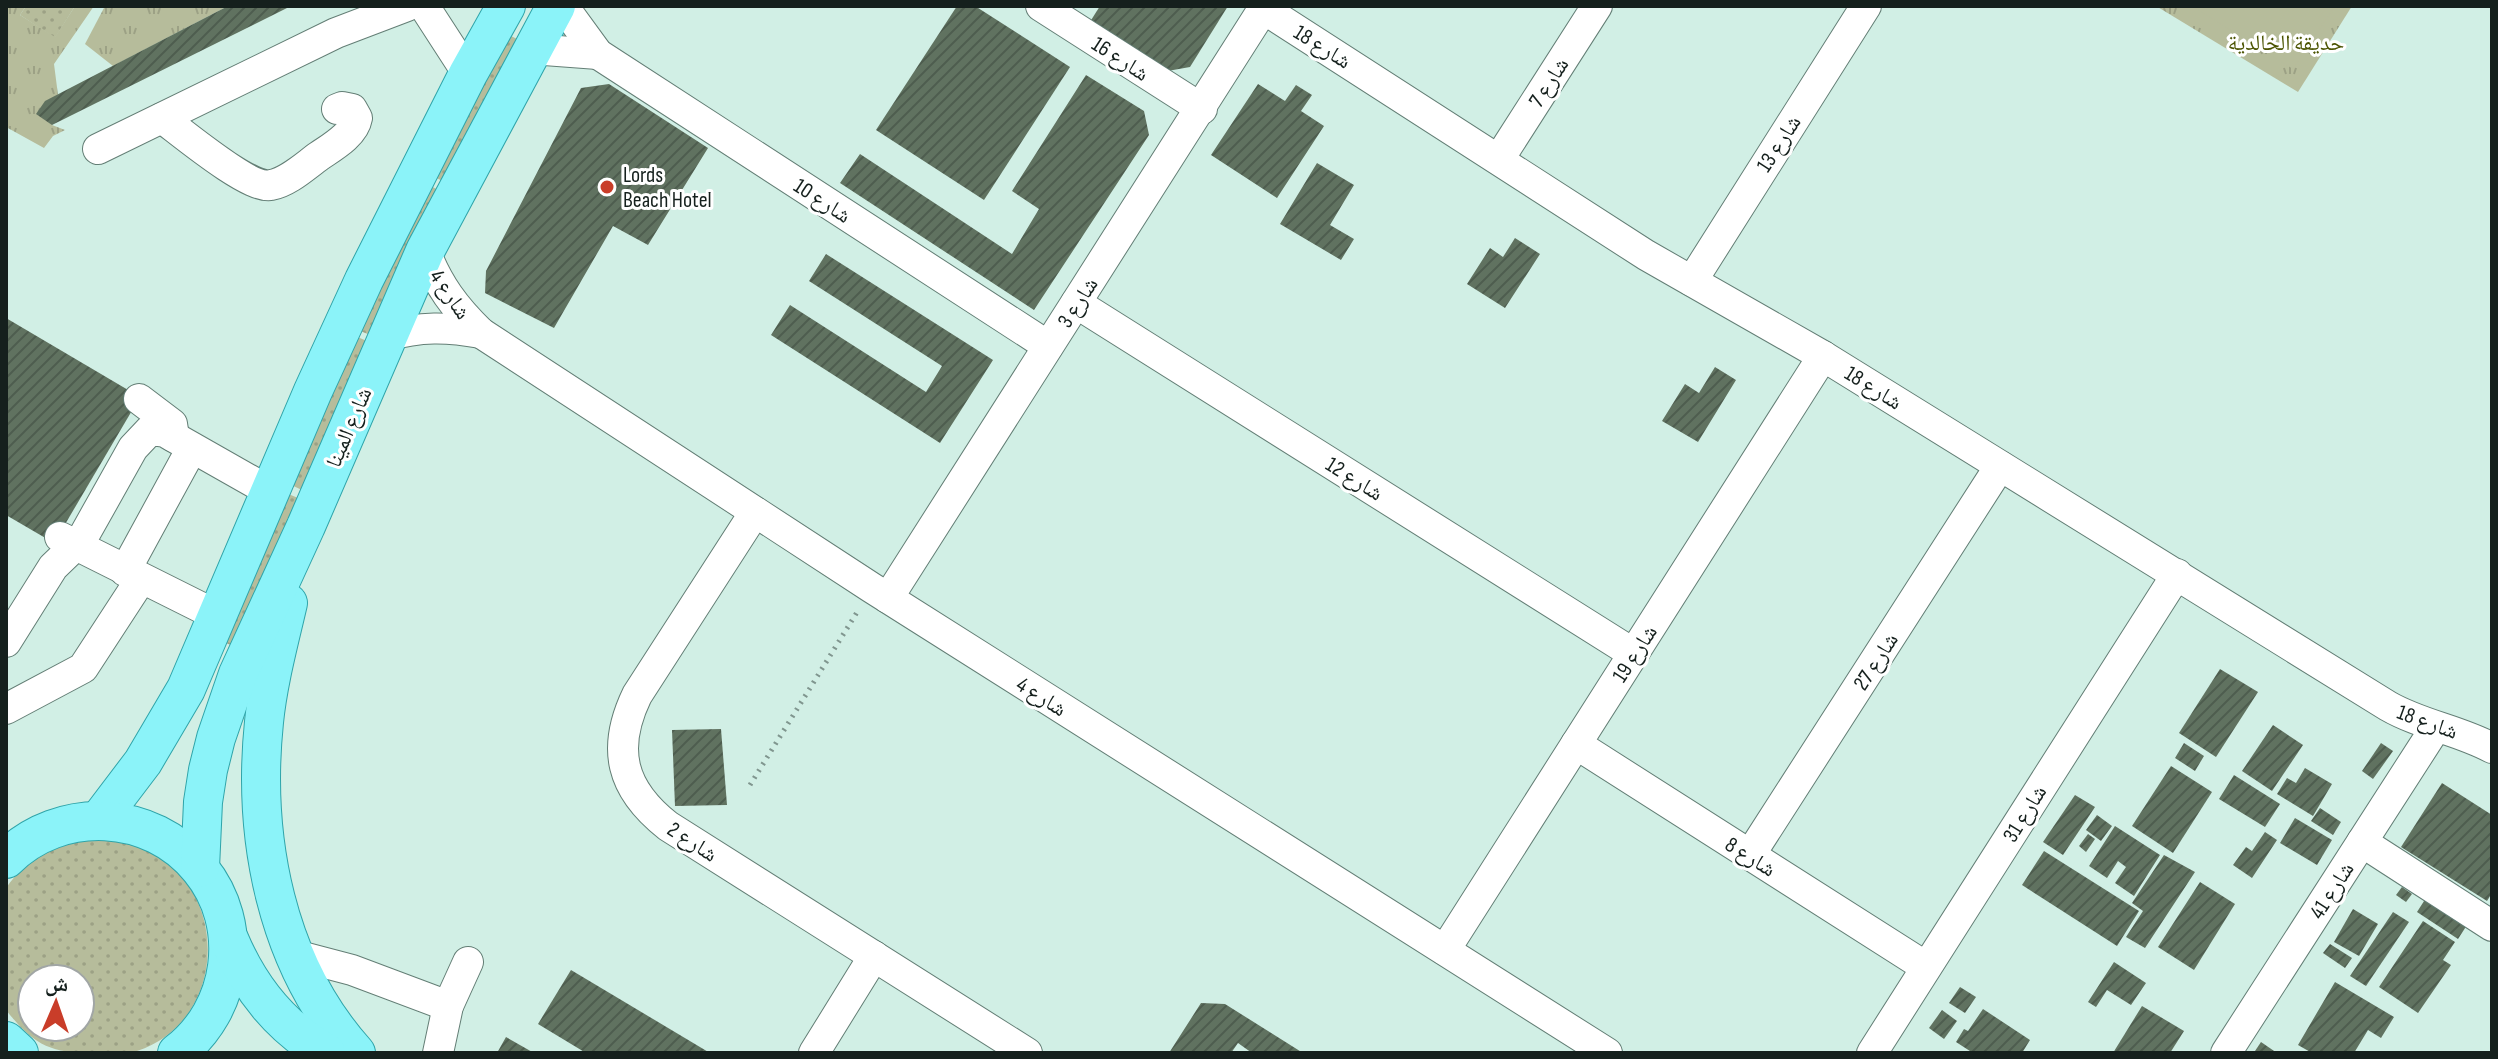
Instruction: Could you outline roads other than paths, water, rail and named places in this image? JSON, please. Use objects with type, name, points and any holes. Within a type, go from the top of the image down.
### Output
[{"type":"main road","name":"شارع المينا","points":[[99,820],[143,762],[173,714],[364,280],[468,74],[506,6]]},
{"type":"main road","name":"شارع المينا","points":[[200,868],[203,802],[216,738],[238,674],[425,251],[556,6]]},
{"type":"main road","points":[[306,526],[269,684],[262,749],[262,804],[268,858],[280,913],[295,955],[317,1000],[356,1053]]},
{"type":"main road","points":[[14,845],[61,826],[99,820],[118,822],[154,833],[171,842],[200,868],[219,900],[228,937],[244,971],[264,1002],[300,1036],[326,1053]]},
{"type":"main road","points":[[177,1053],[195,1038],[215,1008],[227,974],[228,937]]},
{"type":"main road","points":[[6,1041],[19,1053]]},
{"type":"street","points":[[98,149],[336,33],[407,6]]},
{"type":"street","points":[[424,6],[468,74]]},
{"type":"street","name":"شارع 10","points":[[563,6],[598,54],[1048,346]]},
{"type":"street","name":"شارع 16","points":[[1041,6],[1202,109]]},
{"type":"street","name":"شارع 7","points":[[1499,159],[1597,6]]},
{"type":"street","name":"شارع 13","points":[[1692,281],[1866,6]]},
{"type":"street","name":"شارع 3","points":[[880,593],[1048,346],[1264,8]]},
{"type":"street","name":"شارع 18","points":[[1264,8],[1646,255],[1823,356],[2388,706],[2492,748]]},
{"type":"street","name":"شارع 10","points":[[531,49],[598,54]]},
{"type":"street","points":[[162,118],[240,174],[256,184],[268,186],[284,180],[354,128],[357,118],[352,109],[337,109]]},
{"type":"street","name":"شارع 4","points":[[425,251],[455,308],[481,333],[880,593],[1600,1051]]},
{"type":"street","name":"شارع 12","points":[[1076,303],[1634,654]]},
{"type":"street","name":"شارع 4","points":[[387,336],[423,328],[481,333]]},
{"type":"street","name":"شارع 19","points":[[1445,950],[1823,356]]},
{"type":"street","points":[[139,399],[172,424],[183,442]]},
{"type":"street","points":[[6,642],[67,541],[144,434],[158,430],[269,491]]},
{"type":"street","points":[[6,709],[83,668],[133,575],[183,442]]},
{"type":"street","name":"شارع 27","points":[[1750,855],[2000,466]]},
{"type":"street","name":"شارع 2","points":[[755,512],[637,695],[627,717],[622,742],[625,767],[634,790],[649,810],[668,826],[1027,1053]]},
{"type":"street","points":[[67,541],[216,615]]},
{"type":"street","name":"شارع 31","points":[[1872,1053],[2177,574]]},
{"type":"street","name":"شارع 41","points":[[2226,1053],[2436,727]]},
{"type":"street","name":"شارع 8","points":[[1576,744],[1926,967]]},
{"type":"street","points":[[2362,842],[2492,926]]},
{"type":"street","points":[[295,955],[352,970],[448,1006]]},
{"type":"street","points":[[814,1053],[874,956]]},
{"type":"street","points":[[438,1053],[448,1006],[468,962]]},
{"type":"place","name":"Lords Beach Hotel","points":[[607,187]]},
{"type":"park label","name":"حديقة الخالدية","points":[[2286,42]]}]
